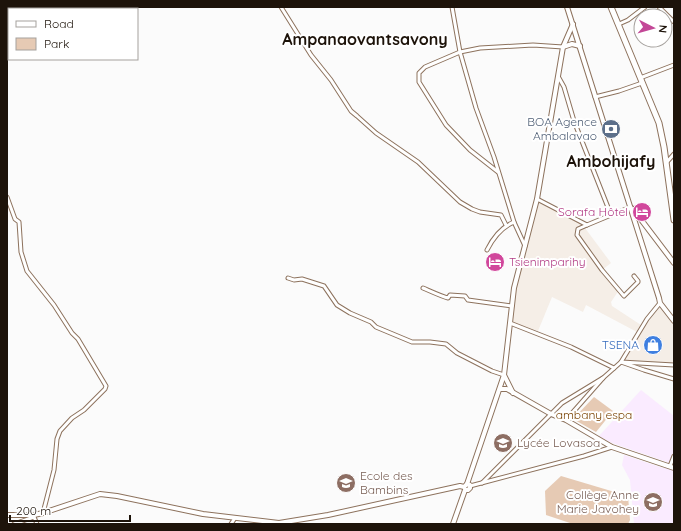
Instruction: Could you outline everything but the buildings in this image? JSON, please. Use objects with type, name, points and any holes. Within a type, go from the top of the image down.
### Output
[{"type":"main road","points":[[610,7],[659,123],[674,220]]},
{"type":"street","points":[[281,7],[311,55],[331,80],[351,111],[376,133],[418,162],[460,202],[476,210],[501,215],[506,225]]},
{"type":"street","points":[[452,7],[460,52],[476,108],[488,138],[514,222],[525,247]]},
{"type":"street","points":[[567,7],[660,303],[674,321]]},
{"type":"street","points":[[618,25],[628,20],[645,7]]},
{"type":"street","points":[[659,7],[674,22]]},
{"type":"street","points":[[453,524],[504,375],[514,288],[537,199],[559,78],[563,47],[572,24]]},
{"type":"street","points":[[498,172],[470,150],[446,125],[419,82],[419,72],[425,67],[460,52],[480,48],[513,45],[563,47],[572,44],[580,46]]},
{"type":"street","points":[[595,97],[619,91],[674,65]]},
{"type":"street","points":[[559,78],[564,87],[574,121],[612,215]]},
{"type":"street","points":[[666,163],[674,154]]},
{"type":"street","points":[[7,197],[15,218],[19,222],[21,252],[27,271],[78,339],[106,386],[105,390],[72,418],[60,431],[57,439],[54,470],[43,512]]},
{"type":"street","points":[[537,199],[587,225]]},
{"type":"street","points":[[631,207],[582,226],[578,229],[577,235],[602,270],[624,296],[638,282],[634,276]]},
{"type":"street","points":[[631,207],[674,263]]},
{"type":"street","points":[[487,250],[491,242],[506,225],[514,222]]},
{"type":"street","points":[[667,254],[674,254]]},
{"type":"street","points":[[288,278],[294,280],[302,279],[324,286],[338,305],[350,314],[371,322],[376,327],[412,342],[446,344],[457,353],[492,371],[504,375],[513,393]]},
{"type":"street","points":[[423,288],[440,294],[446,298],[450,295],[465,296],[468,300],[512,306]]},
{"type":"street","points":[[566,420],[603,378],[621,362],[647,319],[660,303]]},
{"type":"street","points":[[510,323],[571,347],[614,368]]},
{"type":"street","points":[[621,362],[674,365]]},
{"type":"street","points":[[621,362],[674,379]]},
{"type":"street","points":[[482,483],[562,403],[603,378]]},
{"type":"street","points":[[500,389],[507,389],[551,414],[566,420],[612,447],[672,467],[674,456]]},
{"type":"street","points":[[14,524],[43,512],[100,494],[117,496],[203,514],[280,522],[303,520],[460,486],[466,487],[584,456],[612,447]]},
{"type":"street","points":[[7,515],[34,516]]},
{"type":"street","points":[[34,516],[37,524]]},
{"type":"street","points":[[231,524],[235,518]]},
{"type":"shaded area","points":[[540,200],[580,223],[611,263],[602,270],[619,290],[611,302],[612,306],[641,325],[637,332],[586,305],[583,312],[552,297],[538,331],[511,322],[515,290]]},
{"type":"shaded area","name":"TSENA","points":[[663,303],[674,318],[674,364],[622,360],[641,331]]},
{"type":"shaded area","points":[[641,390],[674,416],[674,453],[670,463],[612,443],[599,436]]},
{"type":"shaded area","name":"Collège Anne Marie Javohey","points":[[624,455],[663,468],[668,467],[674,470],[674,524],[634,524],[630,480],[622,465]]},
{"type":"green space","name":"ambany espa","points":[[594,397],[613,411],[596,432],[573,419]]},
{"type":"green space","points":[[561,476],[628,496],[630,520],[628,524],[573,524],[546,515],[545,491]]},
{"type":"place","name":"BOA Agence Ambalavao","points":[[611,129]]},
{"type":"place","name":"Sorafa Hôtel","points":[[642,212]]},
{"type":"place","name":"Tsienimparihy","points":[[495,262]]},
{"type":"place","name":"TSENA","points":[[653,345]]},
{"type":"place","name":"Lycée Lovasoa","points":[[503,443]]},
{"type":"place","name":"Ecole des Bambins","points":[[346,483]]},
{"type":"place","name":"Collège Anne Marie Javohey","points":[[653,502]]},
{"type":"district","name":"Ampanaovantsavony","points":[[365,39]]},
{"type":"district","name":"Ambohijafy","points":[[611,161]]}]
